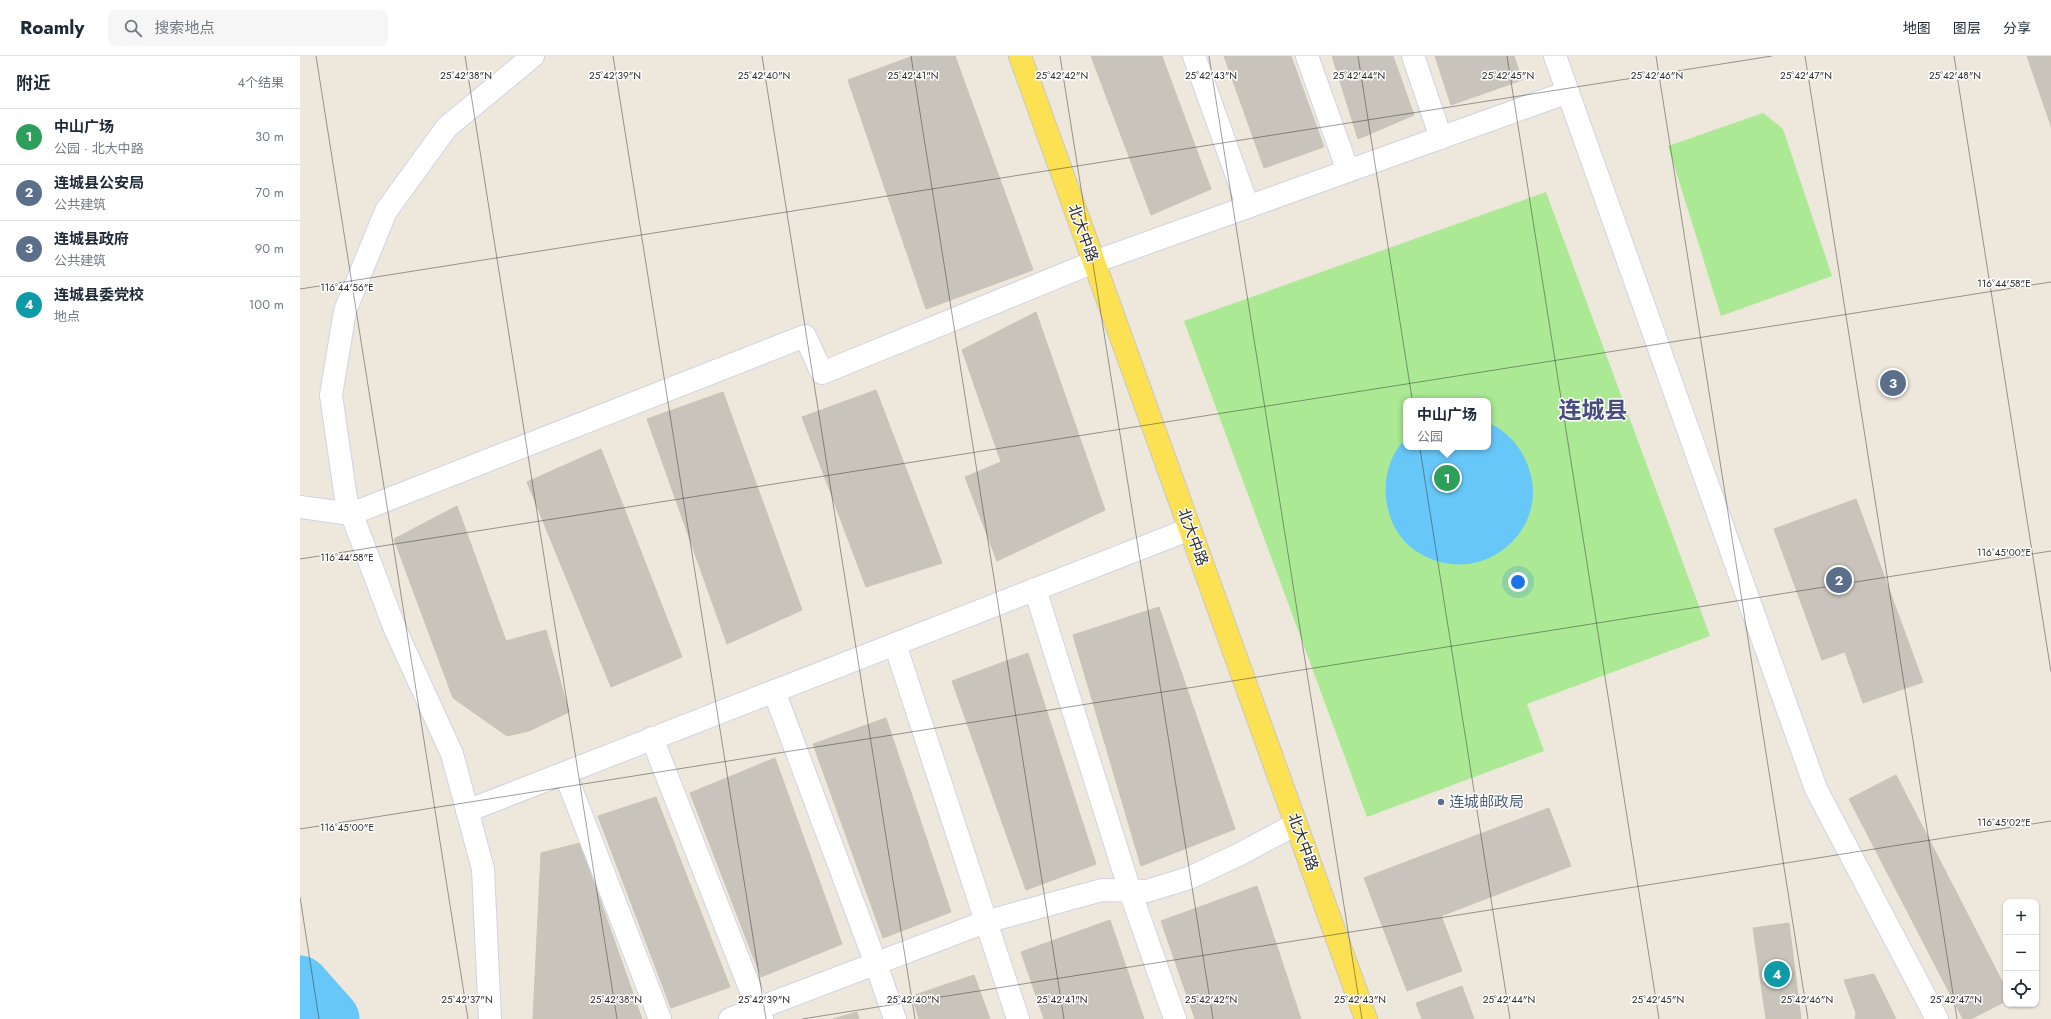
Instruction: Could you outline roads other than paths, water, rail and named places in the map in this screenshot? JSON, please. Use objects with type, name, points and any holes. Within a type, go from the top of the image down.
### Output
[{"type":"main road","name":"北大中路","points":[[1020,56],[1366,1019]]},
{"type":"street","points":[[490,1019],[483,869],[452,754],[395,629],[346,499],[331,394],[345,311],[386,211],[446,127],[534,56]]},
{"type":"street","points":[[1194,56],[1248,207]]},
{"type":"street","points":[[1307,56],[1348,171]]},
{"type":"street","points":[[1413,56],[1442,138]]},
{"type":"street","points":[[1555,56],[1816,789],[1937,1019]]},
{"type":"street","points":[[300,507],[351,514],[805,336],[822,373],[1094,262],[1568,92]]},
{"type":"street","points":[[467,811],[1190,529]]},
{"type":"street","points":[[1035,589],[1130,891],[1175,1019]]},
{"type":"street","points":[[895,644],[1018,1019]]},
{"type":"street","points":[[774,691],[876,964],[894,1019]]},
{"type":"street","points":[[652,738],[760,1014]]},
{"type":"street","points":[[565,773],[660,1019]]},
{"type":"street","points":[[730,1019],[760,1014],[876,964],[985,922],[1102,890],[1146,891],[1189,878],[1240,854],[1296,824]]},
{"type":"water","points":[[1491,424],[1506,433],[1520,449],[1526,461],[1533,485],[1531,508],[1522,529],[1508,546],[1489,558],[1468,564],[1445,563],[1421,554],[1409,546],[1392,523],[1386,500],[1386,481],[1390,463],[1403,442],[1403,450],[1491,450]]},
{"type":"waterway","points":[[300,984],[331,1019]]},
{"type":"place","name":"连城县政府","points":[[1893,383]]},
{"type":"place","name":"中山广场","points":[[1447,478]]},
{"type":"place","name":"连城县公安局","points":[[1839,580]]},
{"type":"place","name":"连城邮政局","points":[[1441,802]]},
{"type":"place","name":"连城县委党校","points":[[1777,974]]},
{"type":"district","name":"连城县","points":[[1593,410]]}]
